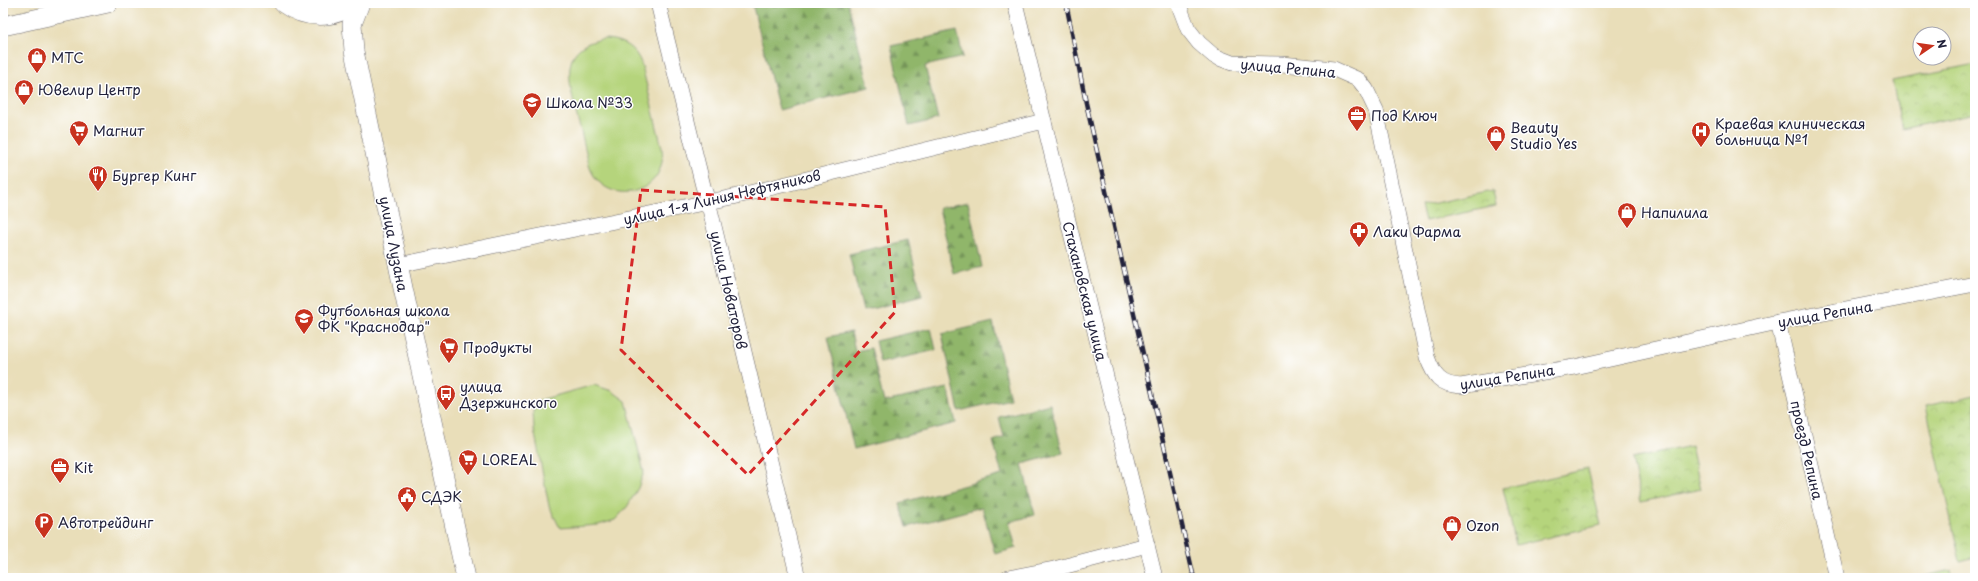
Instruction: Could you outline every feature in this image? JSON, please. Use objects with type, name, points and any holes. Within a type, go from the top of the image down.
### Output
[{"type":"main road","points":[[3,26],[108,3]]},
{"type":"main road","points":[[283,3],[299,12],[321,16],[337,13],[355,3]]},
{"type":"main road","name":"улица Лузана","points":[[360,3],[352,24],[354,51],[398,265],[466,578]]},
{"type":"street","name":"улица Новаторов","points":[[658,3],[708,201],[798,578]]},
{"type":"street","name":"Стахановская улица","points":[[1015,3],[1155,578]]},
{"type":"street","name":"улица Репина","points":[[1178,3],[1188,29],[1199,43],[1214,56],[1232,63],[1282,64],[1334,69],[1359,80],[1366,89],[1376,110],[1427,357],[1438,377],[1448,385],[1461,386],[1574,367],[1778,322],[1975,284]]},
{"type":"street","name":"улица 1-я Линия Нефтяников","points":[[398,265],[708,201],[1044,121]]},
{"type":"street","name":"проезд Репина","points":[[1778,322],[1837,578]]},
{"type":"street","points":[[1008,578],[1054,569],[1147,545]]},
{"type":"highlighted area","points":[[641,190],[885,207],[895,312],[748,475],[621,350]]},
{"type":"green space","points":[[752,3],[848,3],[869,87],[779,110]]},
{"type":"green space","points":[[957,31],[963,57],[925,66],[938,119],[909,126],[891,46]]},
{"type":"green space","points":[[605,39],[618,41],[629,46],[640,60],[662,148],[661,164],[656,177],[646,186],[633,191],[620,192],[607,188],[596,179],[589,165],[571,88],[570,66],[573,56],[580,48],[590,43]]},
{"type":"green space","points":[[1975,64],[1975,113],[1902,129],[1892,81]]},
{"type":"green space","points":[[1493,191],[1496,206],[1425,221],[1421,206]]},
{"type":"green space","points":[[968,202],[982,267],[954,274],[939,208]]},
{"type":"green space","points":[[908,240],[922,296],[863,311],[849,254]]},
{"type":"green space","points":[[993,322],[1010,399],[959,411],[942,334]]},
{"type":"green space","points":[[931,328],[936,350],[880,363],[875,341]]},
{"type":"green space","points":[[851,332],[855,351],[871,348],[884,402],[948,388],[956,423],[854,449],[828,337]]},
{"type":"green space","points":[[594,385],[612,391],[626,401],[644,472],[638,488],[627,507],[615,520],[598,525],[560,528],[549,506],[534,429],[533,411],[540,400]]},
{"type":"green space","points":[[1975,395],[1975,557],[1960,561],[1926,406]]},
{"type":"green space","points":[[1050,404],[1063,453],[1022,464],[1035,515],[1009,522],[1016,548],[995,554],[982,507],[907,527],[900,503],[1002,475],[993,441],[1004,437],[999,417]]},
{"type":"green space","points":[[1691,446],[1701,489],[1641,502],[1632,459]]},
{"type":"green space","points":[[1588,469],[1601,525],[1516,545],[1503,488]]},
{"type":"green space","points":[[1951,570],[1953,578],[1917,578]]},
{"type":"railway","points":[[1066,3],[1086,103],[1194,578]]},
{"type":"place","name":"МТС","points":[[37,74]]},
{"type":"place","name":"Ювелир Центр","points":[[24,106]]},
{"type":"place","name":"Школа №33","points":[[532,119]]},
{"type":"place","name":"Под Ключ","points":[[1357,132]]},
{"type":"place","name":"Магнит","points":[[79,147]]},
{"type":"place","name":"Краевая клиническая больница №1","points":[[1701,148]]},
{"type":"place","name":"Beauty Studio Yes","points":[[1496,152]]},
{"type":"place","name":"Бургер Кинг","points":[[98,192]]},
{"type":"place","name":"Напилила","points":[[1627,229]]},
{"type":"place","name":"Лаки Фарма","points":[[1359,248]]},
{"type":"place","name":"Футбольная школа ФК \"Краснодар\"","points":[[304,335]]},
{"type":"place","name":"Продукты","points":[[449,364]]},
{"type":"place","name":"улица Дзержинского","points":[[446,411]]},
{"type":"place","name":"LOREAL","points":[[468,476]]},
{"type":"place","name":"Kit","points":[[60,484]]},
{"type":"place","name":"СДЭК","points":[[407,513]]},
{"type":"place","name":"Автотрейдинг","points":[[44,539]]},
{"type":"place","name":"Ozon","points":[[1452,542]]}]
